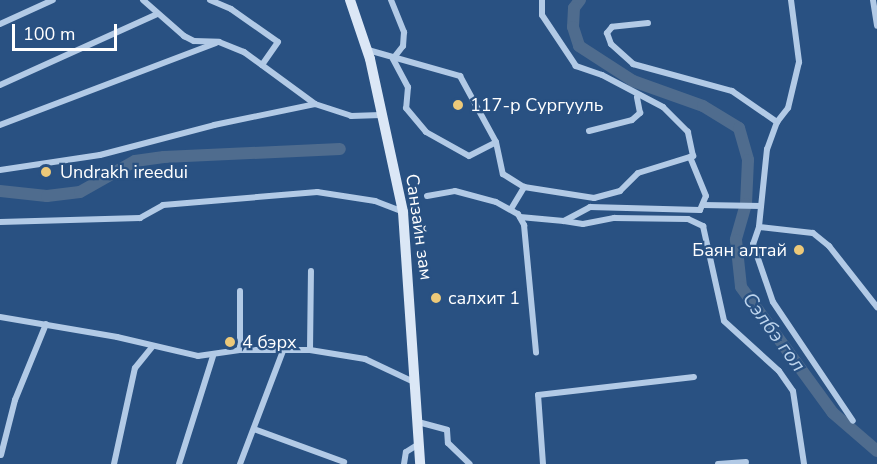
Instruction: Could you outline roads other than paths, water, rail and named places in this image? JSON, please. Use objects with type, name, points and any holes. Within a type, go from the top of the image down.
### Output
[{"type":"main road","name":"Санзайн зам","points":[[350,0],[367,50],[403,212],[420,464]]},
{"type":"street","points":[[0,24],[53,0]]},
{"type":"street","points":[[143,0],[157,14],[194,41],[219,42],[262,65],[315,104],[351,116],[381,115]]},
{"type":"street","points":[[210,0],[231,9],[278,42],[262,65]]},
{"type":"street","points":[[391,0],[404,32],[403,46],[393,59]]},
{"type":"street","points":[[367,50],[393,59],[451,70],[460,76],[496,142],[503,174],[524,187],[594,198],[620,191],[638,173],[693,156],[688,132],[663,107],[637,97],[602,75],[576,66],[542,15],[542,0]]},
{"type":"street","points":[[791,0],[799,62],[788,108],[777,122],[767,148],[759,227],[753,244],[773,302],[853,421]]},
{"type":"street","points":[[873,0],[877,26]]},
{"type":"street","points":[[0,85],[157,14]]},
{"type":"street","points":[[648,22],[612,27],[607,33],[611,44],[633,64],[732,91],[777,122]]},
{"type":"street","points":[[0,125],[219,42]]},
{"type":"street","points":[[393,59],[408,87],[404,104],[426,132],[469,156],[496,142]]},
{"type":"street","points":[[589,130],[632,120],[640,112],[637,97]]},
{"type":"street","points":[[0,170],[111,153],[214,125],[315,104]]},
{"type":"street","points":[[564,221],[590,207],[696,211],[703,205],[706,196],[690,157]]},
{"type":"street","points":[[511,209],[524,187]]},
{"type":"street","points":[[427,196],[454,191],[511,209],[520,217],[583,224],[614,218],[688,219],[703,226],[724,321],[784,376],[794,391],[804,464]]},
{"type":"street","points":[[0,222],[140,218],[163,205],[317,192],[375,201],[403,212]]},
{"type":"street","points":[[703,205],[761,206]]},
{"type":"street","points":[[520,217],[536,352]]},
{"type":"street","points":[[759,227],[813,233],[829,246],[877,307]]},
{"type":"street","points":[[310,350],[311,271]]},
{"type":"street","points":[[240,291],[240,350]]},
{"type":"street","points":[[0,317],[46,324],[152,347],[213,356],[240,350],[284,348],[310,350],[365,359],[416,383]]},
{"type":"street","points":[[1,455],[15,400],[46,324]]},
{"type":"street","points":[[114,464],[135,368],[152,347]]},
{"type":"street","points":[[240,464],[284,348]]},
{"type":"street","points":[[179,464],[213,356]]},
{"type":"street","points":[[543,464],[538,395],[694,377]]},
{"type":"street","points":[[418,422],[447,430],[448,442],[470,464]]},
{"type":"street","points":[[254,429],[344,462]]},
{"type":"street","points":[[404,464],[406,452],[419,443]]},
{"type":"street","points":[[718,464],[746,462]]},
{"type":"waterway","name":"Сэлбэ гол","points":[[580,0],[574,8],[573,27],[579,46],[633,81],[703,106],[739,128],[748,160],[746,204],[736,240],[741,287],[833,413],[877,451]]},
{"type":"waterway","points":[[0,191],[47,196],[80,192],[135,161],[164,157],[340,149]]},
{"type":"place","name":"117-р Сургууль","points":[[458,105]]},
{"type":"place","name":"Undrakh ireedui","points":[[46,172]]},
{"type":"place","name":"Баян алтай","points":[[799,250]]},
{"type":"place","name":"салхит 1","points":[[436,298]]},
{"type":"place","name":"4 бэрх","points":[[230,342]]}]
